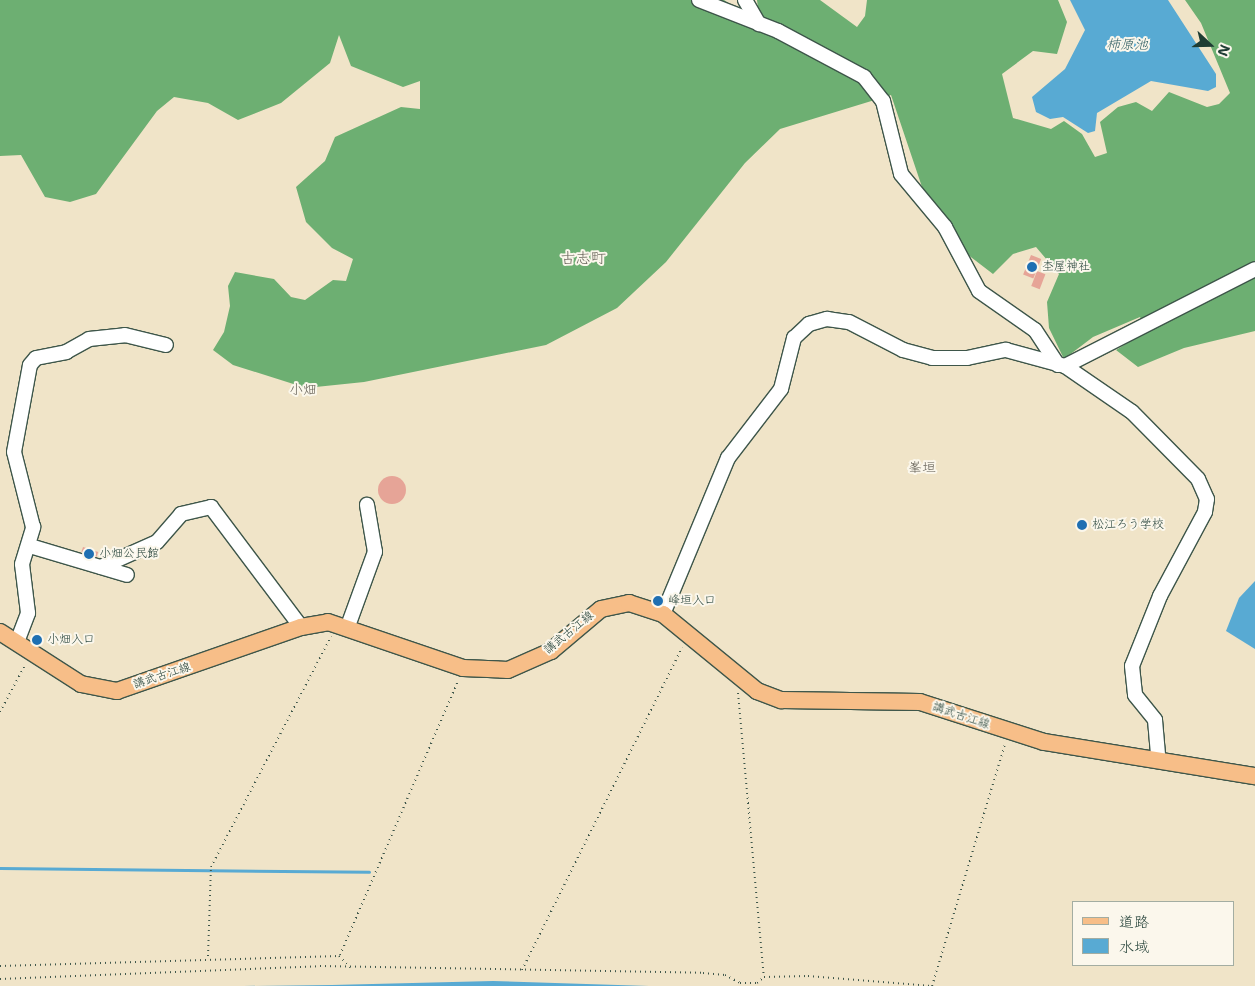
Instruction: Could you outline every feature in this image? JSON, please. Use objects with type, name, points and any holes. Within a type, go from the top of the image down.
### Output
[{"type":"main road","name":"講武古江線","points":[[0,632],[81,684],[117,691],[301,627],[343,624],[463,668],[517,668],[551,651],[600,608],[615,604],[647,606],[663,614],[741,678],[781,700],[920,702],[1010,733],[1044,742],[1158,757],[1255,776]]},
{"type":"street","points":[[699,0],[759,24],[864,77],[883,101],[901,174],[945,227],[979,291],[1034,330],[1061,366]]},
{"type":"street","points":[[744,0],[759,24]]},
{"type":"street","points":[[1061,366],[1255,269]]},
{"type":"street","points":[[663,614],[728,458],[781,388],[794,338],[810,324],[826,319],[849,322],[903,350],[932,358],[967,358],[1006,350],[1061,366],[1132,412],[1198,479],[1207,499],[1205,512],[1160,596],[1132,666],[1136,695],[1156,725],[1158,757]]},
{"type":"street","points":[[24,647],[28,613],[22,574],[30,546],[31,507],[14,456],[30,365],[36,358],[107,337],[125,335],[166,345]]},
{"type":"street","points":[[0,452],[14,456]]},
{"type":"street","points":[[343,624],[375,552],[367,505]]},
{"type":"street","points":[[100,567],[157,542],[181,514],[210,507],[301,627]]},
{"type":"street","points":[[30,546],[127,575]]},
{"type":"path","points":[[208,956],[208,878],[211,867],[343,624]]},
{"type":"path","points":[[522,970],[688,634]]},
{"type":"path","points":[[0,712],[24,647]]},
{"type":"path","points":[[339,956],[463,668]]},
{"type":"path","points":[[741,678],[738,686],[764,977]]},
{"type":"path","points":[[0,979],[157,970],[351,968],[703,973],[725,974],[740,982],[757,983],[764,977],[841,978],[932,986],[1010,733]]},
{"type":"path","points":[[0,966],[208,956],[339,956],[351,968]]},
{"type":"green space","points":[[0,0],[724,0],[750,17],[758,8],[757,0],[820,0],[857,27],[865,16],[867,0],[1058,0],[1067,22],[1057,54],[1033,51],[1002,74],[1013,118],[1051,129],[1064,121],[1082,134],[1095,157],[1107,153],[1100,122],[1118,107],[1136,102],[1152,111],[1169,92],[1207,107],[1219,104],[1230,93],[1201,23],[1185,0],[1255,0],[1255,331],[1184,348],[1138,367],[1116,350],[1147,331],[1140,317],[1093,337],[1064,359],[1049,328],[1047,302],[1059,274],[1036,247],[1013,254],[993,274],[963,251],[949,220],[922,187],[891,95],[780,129],[745,163],[666,262],[617,308],[546,345],[364,382],[306,388],[233,365],[213,350],[224,332],[230,306],[228,286],[235,272],[274,279],[291,297],[305,300],[333,280],[346,281],[353,259],[332,248],[306,222],[296,187],[325,161],[335,137],[401,107],[420,109],[420,81],[403,87],[351,66],[339,35],[330,63],[281,103],[238,120],[208,103],[174,97],[157,111],[96,194],[70,202],[45,197],[21,155],[0,156]]},
{"type":"water","name":"柿原池","points":[[1070,0],[1168,0],[1216,74],[1216,87],[1208,91],[1151,81],[1097,113],[1095,131],[1088,133],[1063,117],[1050,119],[1036,112],[1032,97],[1065,69],[1085,30]]},
{"type":"water","points":[[1255,581],[1255,649],[1226,631],[1239,598]]},
{"type":"water","points":[[493,981],[649,986],[244,986],[332,985]]},
{"type":"building","name":"杢屋神社","points":[[1031,255],[1041,259],[1033,279],[1023,274]]},
{"type":"building","points":[[1037,271],[1045,274],[1040,289],[1031,286]]},
{"type":"building","points":[[392,476],[402,480],[406,490],[402,500],[392,504],[382,500],[378,490],[382,480]]},
{"type":"building","points":[[83,547],[98,552],[97,557],[81,552]]},
{"type":"waterway","points":[[0,868],[369,872]]},
{"type":"place","name":"杢屋神社","points":[[1032,267]]},
{"type":"place","name":"松江ろう学校","points":[[1082,525]]},
{"type":"place","name":"小畑公民館","points":[[89,554]]},
{"type":"place","name":"峰垣入口","points":[[658,601]]},
{"type":"place","name":"小畑入口","points":[[37,640]]},
{"type":"district","name":"古志町","points":[[583,259]]},
{"type":"district","name":"小畑","points":[[303,389]]},
{"type":"district","name":"峯垣","points":[[922,467]]}]
